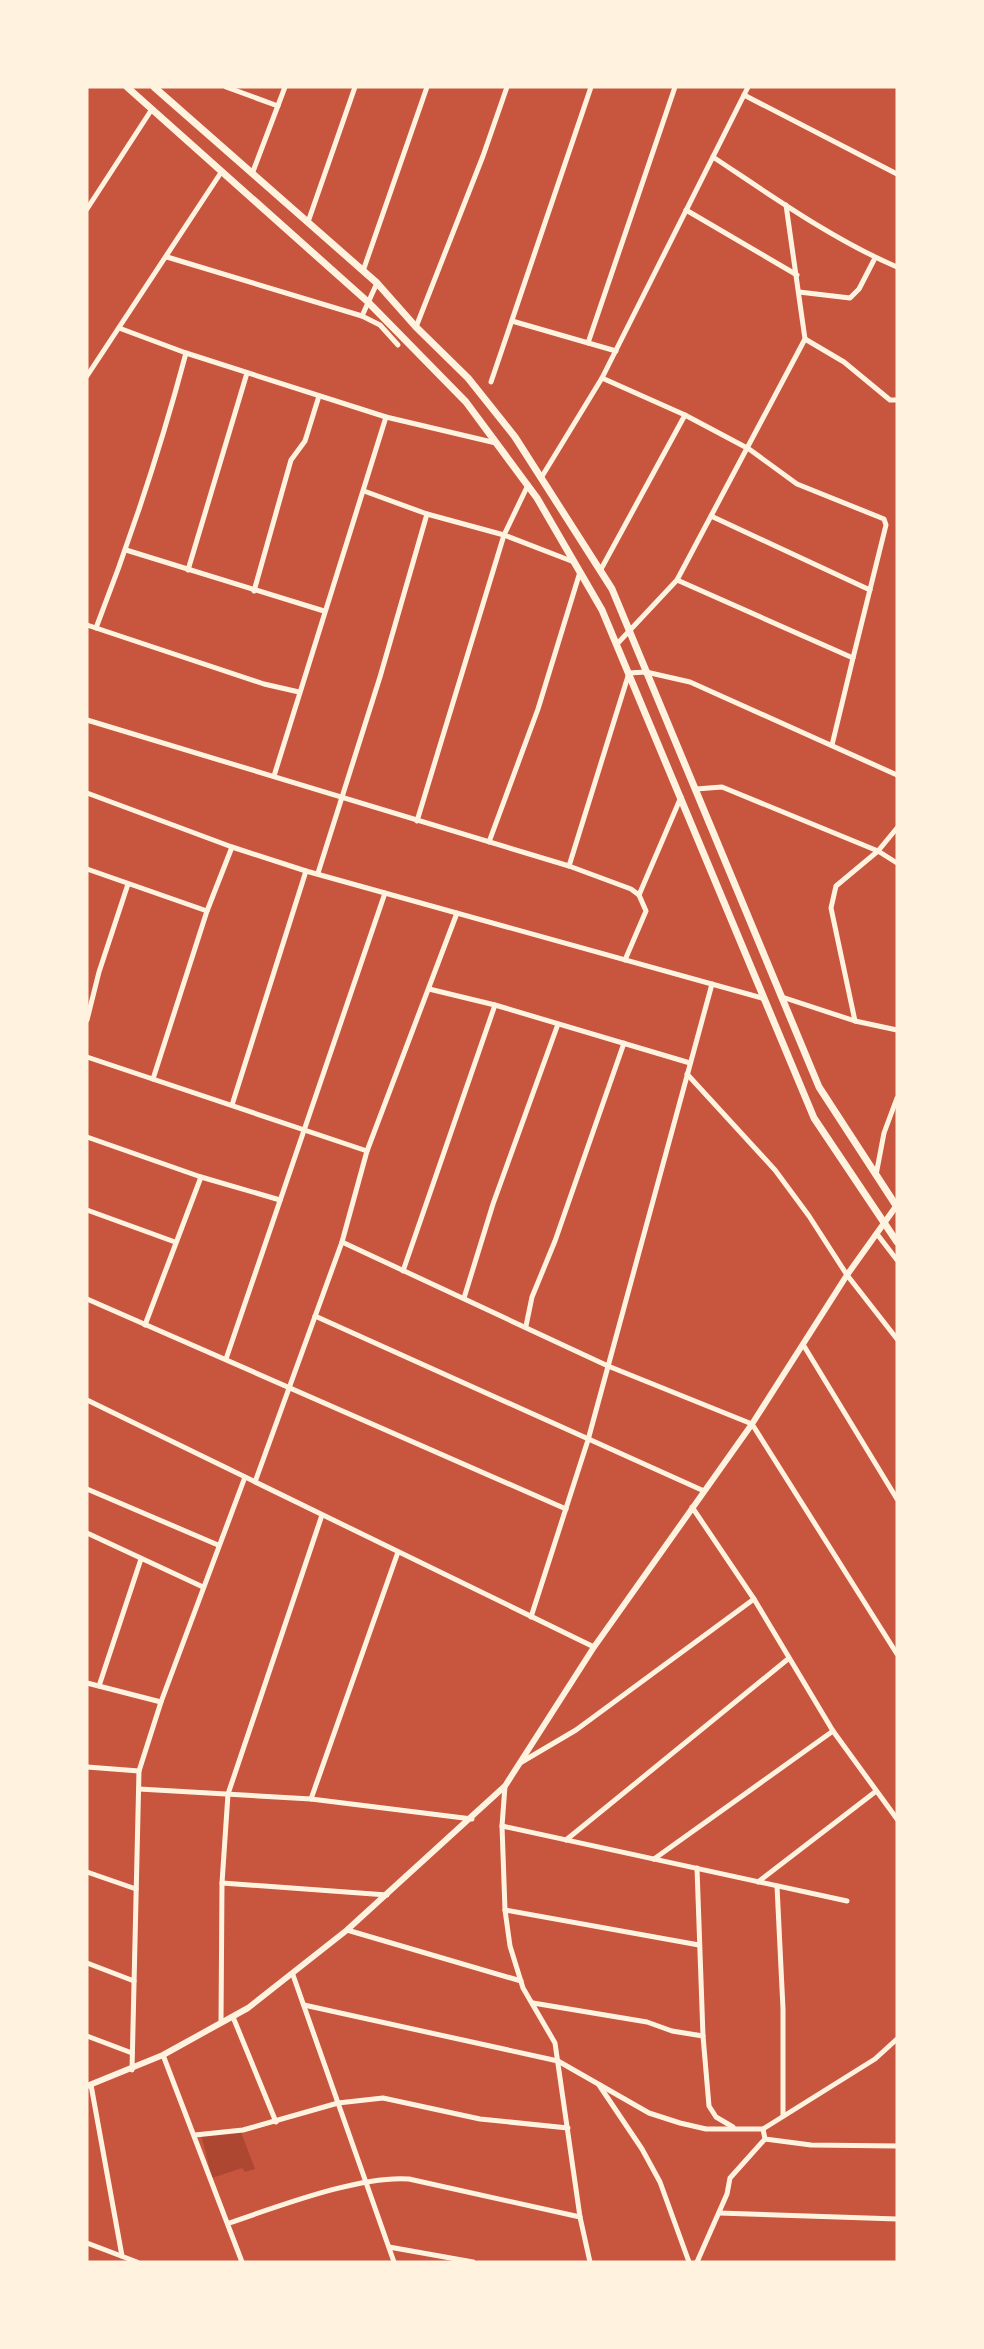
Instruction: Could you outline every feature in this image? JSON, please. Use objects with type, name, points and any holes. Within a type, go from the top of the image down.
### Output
[{"type":"main road","points":[[127,87],[368,302],[466,402],[528,485],[602,610],[814,1119],[897,1242]]},
{"type":"main road","points":[[154,87],[377,283],[416,327],[468,378],[515,436],[612,589],[819,1087],[897,1206]]},
{"type":"street","points":[[226,87],[278,106]]},
{"type":"street","points":[[252,174],[285,87]]},
{"type":"street","points":[[308,222],[355,87]]},
{"type":"street","points":[[363,272],[427,87]]},
{"type":"street","points":[[416,327],[483,156],[507,87]]},
{"type":"street","points":[[491,382],[591,87]]},
{"type":"street","points":[[588,343],[675,87]]},
{"type":"street","points":[[542,478],[602,378],[748,87]]},
{"type":"street","points":[[744,95],[897,174]]},
{"type":"street","points":[[87,209],[152,109]]},
{"type":"street","points":[[713,157],[786,205],[875,258],[897,267]]},
{"type":"street","points":[[87,376],[222,171]]},
{"type":"street","points":[[616,644],[677,580],[749,449],[805,339],[786,205]]},
{"type":"street","points":[[686,210],[797,276]]},
{"type":"street","points":[[167,257],[362,316],[380,325],[398,345]]},
{"type":"street","points":[[799,292],[850,298],[859,289],[875,258]]},
{"type":"street","points":[[362,316],[377,283]]},
{"type":"street","points":[[512,321],[616,351]]},
{"type":"street","points":[[119,328],[186,353],[386,417],[498,443]]},
{"type":"street","points":[[805,339],[844,362],[890,400],[897,400]]},
{"type":"street","points":[[96,628],[126,550],[169,418],[186,353]]},
{"type":"street","points":[[188,570],[247,373]]},
{"type":"street","points":[[602,378],[685,415],[749,449],[797,484],[884,519],[886,525],[832,745]]},
{"type":"street","points":[[254,591],[291,460],[305,441],[319,396]]},
{"type":"street","points":[[600,571],[685,415]]},
{"type":"street","points":[[274,776],[386,417]]},
{"type":"street","points":[[417,821],[504,535],[528,485]]},
{"type":"street","points":[[364,491],[427,514],[504,535],[574,562]]},
{"type":"street","points":[[318,873],[380,678],[427,514]]},
{"type":"street","points":[[711,516],[870,590]]},
{"type":"street","points":[[126,550],[324,611]]},
{"type":"street","points":[[489,842],[538,709],[580,572]]},
{"type":"street","points":[[677,580],[853,658]]},
{"type":"street","points":[[87,625],[264,684],[299,692]]},
{"type":"street","points":[[569,866],[629,673],[646,672],[690,682],[897,775]]},
{"type":"street","points":[[87,720],[606,878],[639,895],[646,911],[625,960]]},
{"type":"street","points":[[696,789],[722,787],[878,851],[897,863]]},
{"type":"street","points":[[87,793],[232,847],[306,871],[762,998]]},
{"type":"street","points":[[639,895],[681,796]]},
{"type":"street","points":[[855,1021],[831,908],[832,895],[836,885],[878,851],[897,828]]},
{"type":"street","points":[[153,1079],[194,961],[207,911],[232,847]]},
{"type":"street","points":[[87,869],[207,911]]},
{"type":"street","points":[[232,1105],[306,871]]},
{"type":"street","points":[[87,1020],[128,884]]},
{"type":"street","points":[[226,1359],[385,893]]},
{"type":"street","points":[[255,1482],[342,1242],[367,1151],[457,914]]},
{"type":"street","points":[[531,1617],[588,1440],[712,984]]},
{"type":"street","points":[[429,989],[495,1005],[690,1063]]},
{"type":"street","points":[[782,997],[855,1021],[897,1030]]},
{"type":"street","points":[[403,1271],[495,1005]]},
{"type":"street","points":[[464,1298],[493,1204],[558,1024]]},
{"type":"street","points":[[526,1326],[529,1304],[624,1043]]},
{"type":"street","points":[[87,1057],[367,1151]]},
{"type":"street","points":[[687,1074],[775,1170],[809,1216],[847,1275],[897,1339]]},
{"type":"street","points":[[876,1175],[884,1133],[897,1098]]},
{"type":"street","points":[[87,1137],[201,1177],[280,1200]]},
{"type":"street","points":[[145,1325],[201,1177]]},
{"type":"street","points":[[122,2256],[89,2086],[132,2070],[233,2017],[293,1975],[387,1895],[472,1819],[505,1786],[594,1647],[752,1424],[804,1346],[847,1275],[897,1206]]},
{"type":"street","points":[[87,1210],[175,1242]]},
{"type":"street","points":[[877,1234],[897,1260]]},
{"type":"street","points":[[342,1242],[608,1366],[752,1424],[897,1654]]},
{"type":"street","points":[[87,1299],[566,1509]]},
{"type":"street","points":[[315,1316],[704,1491]]},
{"type":"street","points":[[804,1346],[897,1499]]},
{"type":"street","points":[[87,1400],[594,1647]]},
{"type":"street","points":[[132,2070],[139,1771],[161,1702],[245,1477]]},
{"type":"street","points":[[87,1491],[218,1545]]},
{"type":"street","points":[[692,1508],[754,1599],[833,1731],[897,1820]]},
{"type":"street","points":[[221,2023],[222,1883],[228,1794],[322,1515]]},
{"type":"street","points":[[87,1533],[203,1587]]},
{"type":"street","points":[[311,1799],[398,1552]]},
{"type":"street","points":[[99,1686],[141,1559]]},
{"type":"street","points":[[520,1763],[576,1730],[754,1599]]},
{"type":"street","points":[[566,1840],[788,1659]]},
{"type":"street","points":[[87,1683],[161,1702]]},
{"type":"street","points":[[654,1859],[833,1731]]},
{"type":"street","points":[[87,1767],[139,1771]]},
{"type":"street","points":[[505,1786],[502,1826],[505,1910],[510,1946],[521,1981],[555,2043],[580,2217],[590,2262]]},
{"type":"street","points":[[139,1789],[311,1799],[472,1819]]},
{"type":"street","points":[[758,1882],[875,1792]]},
{"type":"street","points":[[502,1826],[847,1901]]},
{"type":"street","points":[[697,1868],[702,2036],[710,2112],[733,2127]]},
{"type":"street","points":[[87,1872],[136,1888]]},
{"type":"street","points":[[222,1883],[387,1895]]},
{"type":"street","points":[[777,1886],[783,2009],[783,2116]]},
{"type":"street","points":[[505,1910],[699,1945]]},
{"type":"street","points":[[347,1930],[521,1981]]},
{"type":"street","points":[[87,1963],[134,1981]]},
{"type":"street","points":[[293,1975],[394,2262]]},
{"type":"street","points":[[533,2003],[647,2022],[672,2031],[702,2036]]},
{"type":"street","points":[[304,2005],[558,2061],[650,2113],[706,2129],[733,2127],[763,2129],[875,2059],[897,2039]]},
{"type":"street","points":[[233,2017],[276,2122]]},
{"type":"street","points":[[87,2036],[132,2053]]},
{"type":"street","points":[[163,2055],[242,2262]]},
{"type":"street","points":[[598,2083],[642,2149],[660,2182],[689,2262]]},
{"type":"street","points":[[195,2134],[243,2130],[338,2103],[387,2099],[480,2119],[568,2128]]},
{"type":"street","points":[[763,2129],[765,2139]]},
{"type":"street","points":[[765,2139],[811,2145],[897,2146]]},
{"type":"street","points":[[697,2262],[719,2213],[730,2178],[765,2139]]},
{"type":"street","points":[[229,2223],[366,2182],[393,2178],[409,2179],[580,2217]]},
{"type":"street","points":[[719,2213],[897,2219]]},
{"type":"street","points":[[87,2242],[136,2262]]},
{"type":"street","points":[[389,2247],[473,2262]]},
{"type":"shaded area","points":[[241,2132],[255,2169],[245,2172],[242,2168],[212,2178],[201,2134]]}]
